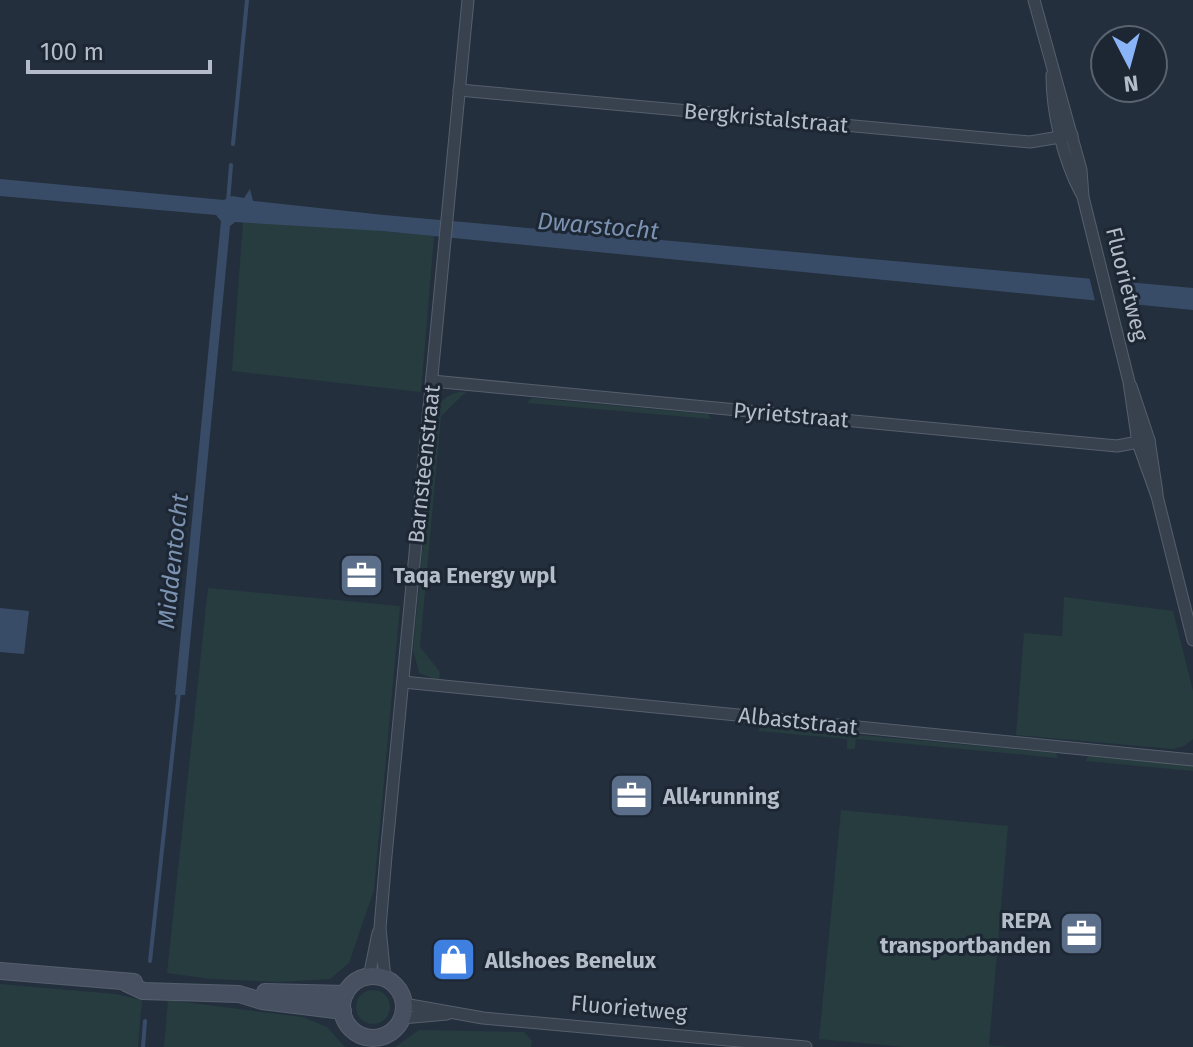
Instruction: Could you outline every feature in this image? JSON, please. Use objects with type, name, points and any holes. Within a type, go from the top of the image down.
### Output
[{"type":"street","name":"Barnsteenstraat","points":[[377,978],[468,0]]},
{"type":"street","name":"Fluorietweg","points":[[1034,0],[1051,71],[1062,94],[1067,136],[1129,382],[1138,399],[1144,442],[1193,640]]},
{"type":"street","name":"Bergkristalstraat","points":[[459,90],[1030,142],[1067,136]]},
{"type":"street","name":"Pyrietstraat","points":[[432,381],[1117,446],[1144,442]]},
{"type":"street","name":"Albaststraat","points":[[403,682],[1193,760]]},
{"type":"street","points":[[0,971],[126,983],[161,993],[196,991],[239,994],[262,1001],[344,1002]]},
{"type":"street","points":[[377,978],[400,991],[403,1011],[393,1031],[377,1042],[360,1041],[346,1022],[344,1002],[358,980],[377,978]]},
{"type":"street","name":"Fluorietweg","points":[[403,1011],[806,1047]]},
{"type":"green space","points":[[278,221],[434,236],[421,392],[232,371],[243,222]]},
{"type":"green space","points":[[467,391],[441,416],[420,647],[440,672],[439,681],[419,673],[413,650],[435,416],[446,398]]},
{"type":"green space","points":[[532,398],[708,414],[711,419],[527,403]]},
{"type":"green space","points":[[208,588],[400,606],[374,890],[349,963],[330,979],[278,982],[211,979],[167,973]]},
{"type":"green space","points":[[1064,597],[1173,611],[1193,691],[1193,739],[1173,749],[1016,735],[1024,633],[1062,636]]},
{"type":"green space","points":[[761,726],[1056,753],[1058,758],[856,739],[855,749],[847,749],[847,739],[758,731]]},
{"type":"green space","points":[[1088,756],[1193,766],[1193,771],[1086,761]]},
{"type":"green space","points":[[841,810],[1008,826],[989,1045],[1012,1047],[904,1047],[819,1039]]},
{"type":"green space","points":[[0,984],[115,994],[142,1000],[138,1047],[0,1047]]},
{"type":"green space","points":[[373,990],[385,995],[390,1007],[385,1019],[373,1024],[361,1019],[356,1007],[361,995]]},
{"type":"green space","points":[[168,1000],[302,1017],[327,1027],[345,1047],[164,1047]]},
{"type":"green space","points":[[419,1030],[524,1032],[532,1041],[531,1047],[395,1047]]},
{"type":"water","points":[[0,179],[224,200],[232,196],[244,198],[250,189],[253,201],[384,215],[1193,288],[1193,310],[382,231],[235,222],[230,226],[185,695],[175,695],[221,221],[216,215],[0,196]]},
{"type":"water","points":[[0,608],[29,611],[24,654],[0,652]]},
{"type":"pier","points":[[1089,276],[1117,278],[1124,308],[1096,305]]},
{"type":"waterway","name":"Middentocht","points":[[233,144],[247,0]]},
{"type":"waterway","name":"Middentocht","points":[[228,202],[231,165]]},
{"type":"waterway","name":"Middentocht","points":[[150,961],[179,692]]},
{"type":"waterway","name":"Middentocht","points":[[143,1047],[145,1021]]},
{"type":"place","name":"Taqa Energy wpl","points":[[362,575]]},
{"type":"place","name":"All4running","points":[[632,796]]},
{"type":"place","name":"REPA transportbanden","points":[[1082,933]]},
{"type":"place","name":"Allshoes Benelux","points":[[454,960]]},
{"type":"water label","name":"Dwarstocht","points":[[598,226]]}]
